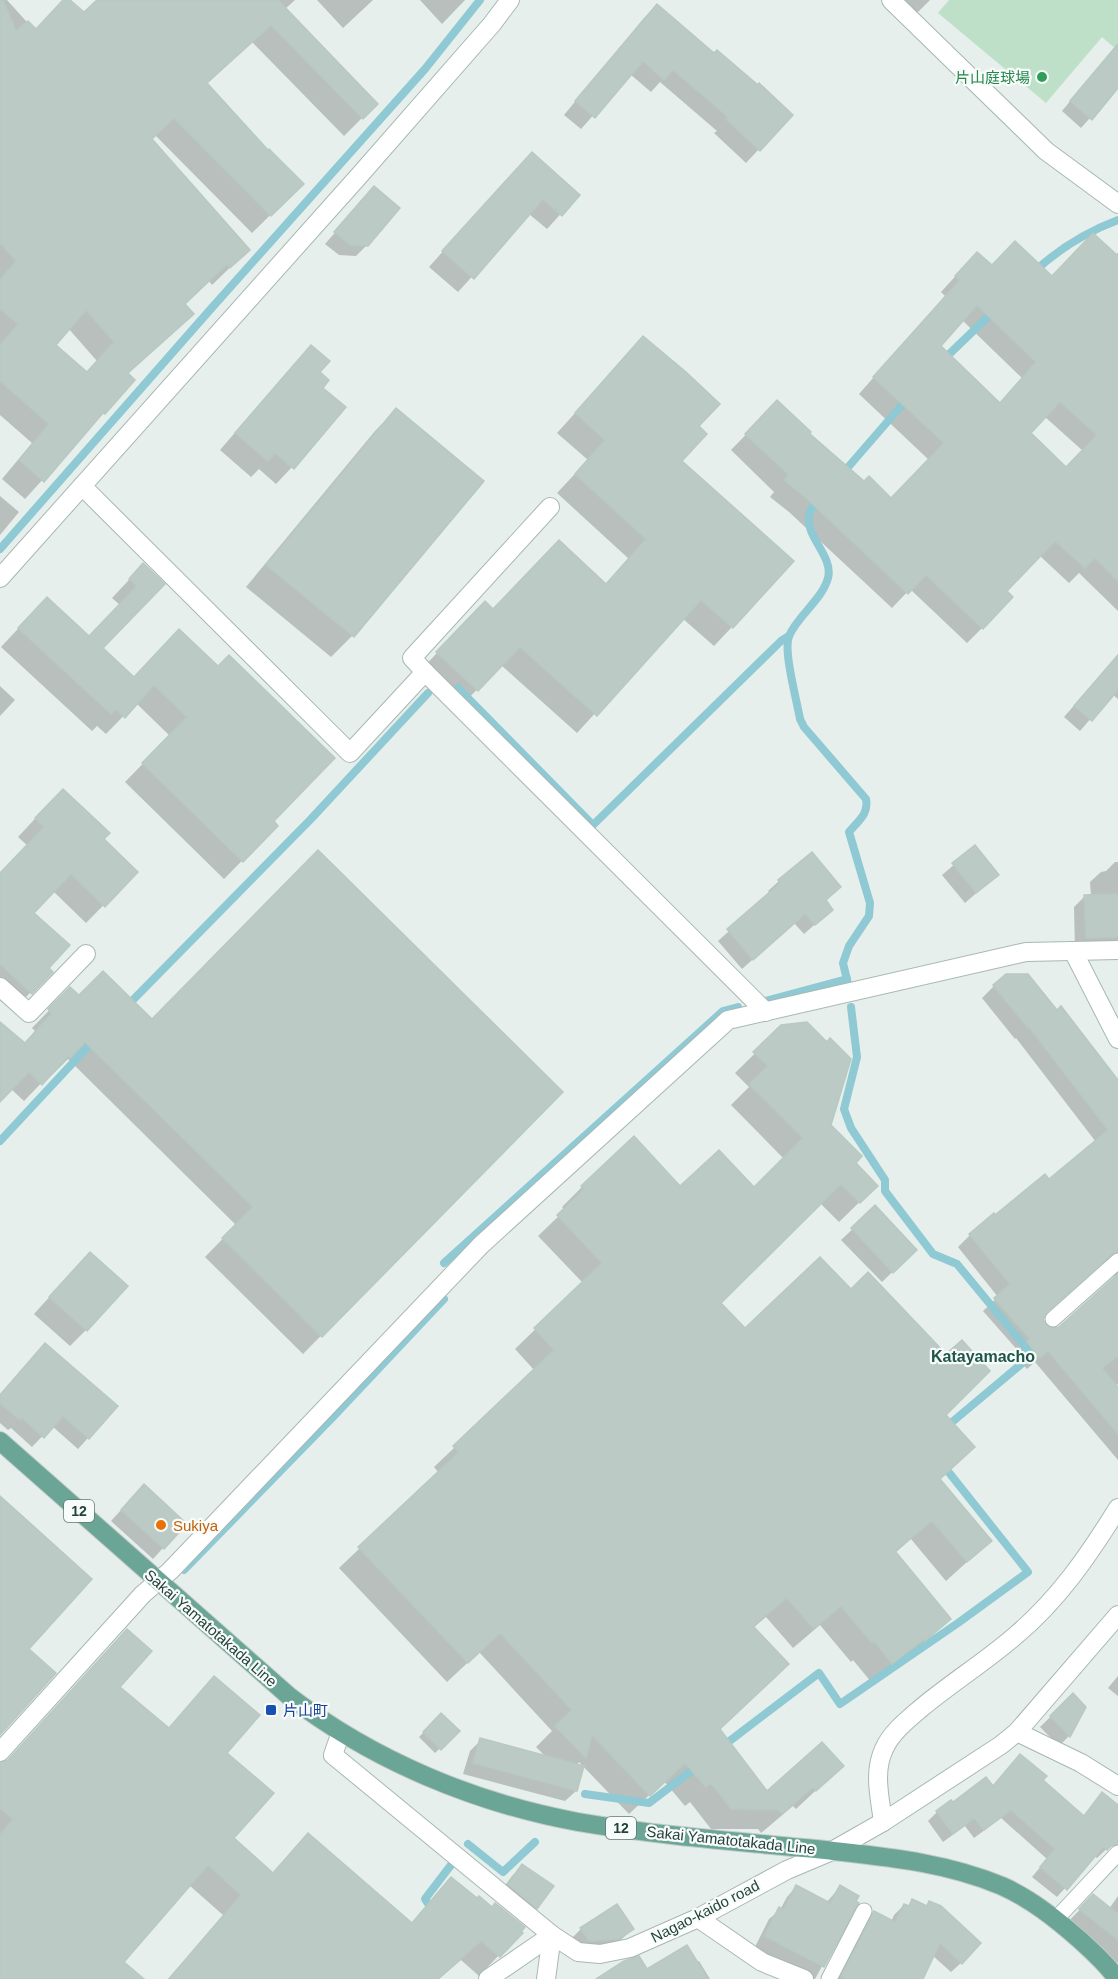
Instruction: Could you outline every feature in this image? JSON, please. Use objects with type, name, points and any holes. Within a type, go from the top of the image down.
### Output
[{"type":"main road","name":"Sakai Yamatotakada Line","points":[[0,1441],[290,1697],[341,1732],[409,1769],[459,1790],[515,1808],[578,1822],[657,1833],[899,1858],[952,1868],[1003,1887],[1050,1913],[1117,1979]]},
{"type":"street","points":[[0,578],[358,177],[492,24],[510,0]]},
{"type":"street","points":[[891,0],[1046,151],[1118,204]]},
{"type":"street","points":[[82,486],[350,753],[425,672]]},
{"type":"street","points":[[550,507],[412,658],[766,1012]]},
{"type":"street","points":[[0,1752],[143,1594],[178,1562],[481,1245],[728,1020],[1026,952],[1118,950]]},
{"type":"street","points":[[1073,951],[1118,1039]]},
{"type":"street","points":[[0,987],[29,1014],[86,954]]},
{"type":"street","points":[[883,1822],[878,1778],[884,1749],[902,1724],[936,1695],[1015,1636],[1046,1607],[1074,1574],[1118,1508]]},
{"type":"street","name":"Nagao-kaido road","points":[[341,1732],[333,1755],[552,1935],[578,1952],[600,1954],[630,1948],[698,1918],[787,1870],[832,1851],[883,1822],[1001,1745],[1017,1732],[1118,1614]]},
{"type":"street","points":[[1017,1732],[1081,1763],[1118,1786]]},
{"type":"street","points":[[698,1918],[762,1962],[804,1979]]},
{"type":"street","points":[[488,1979],[552,1935]]},
{"type":"street","points":[[546,1979],[552,1935]]},
{"type":"street","points":[[552,1935],[558,1979]]},
{"type":"lane","points":[[1053,1319],[1118,1261]]},
{"type":"lane","points":[[1056,1919],[1118,1853]]},
{"type":"lane","points":[[829,1979],[864,1911]]},
{"type":"green space","name":"片山庭球場","points":[[949,0],[1118,0],[1118,51],[1102,37],[1046,103],[938,13]]},
{"type":"building","points":[[0,0],[3,0],[16,31],[28,21],[36,29],[63,0],[70,0],[84,12],[97,0],[278,0],[378,104],[363,119],[271,25],[207,83],[268,150],[304,184],[271,216],[174,118],[152,139],[250,250],[230,268],[227,264],[185,304],[194,314],[128,373],[135,380],[105,414],[103,413],[44,482],[19,460],[49,424],[0,381],[0,345],[18,324],[0,309],[0,280],[16,261],[0,243]],"holes":[[[86,310],[114,342],[87,372],[56,345]]]},
{"type":"building","points":[[657,4],[714,53],[717,50],[758,85],[759,83],[793,115],[760,151],[726,119],[728,117],[673,70],[664,80],[643,61],[595,118],[575,101]]},
{"type":"building","points":[[1118,44],[1118,88],[1092,120],[1070,101]]},
{"type":"building","points":[[532,152],[580,195],[562,216],[543,199],[474,279],[442,251]]},
{"type":"building","points":[[374,186],[400,208],[368,246],[350,245],[334,232]]},
{"type":"building","points":[[1093,233],[1118,256],[1118,581],[1095,558],[1085,568],[1055,541],[1007,591],[1013,597],[983,629],[926,575],[908,594],[784,480],[789,475],[745,434],[777,400],[811,432],[810,434],[864,481],[869,476],[891,498],[944,443],[873,377],[960,280],[955,276],[977,252],[992,265],[1015,241],[1052,276]],"holes":[[[977,305],[1036,362],[1000,403],[941,346]],[[1060,402],[1097,435],[1066,467],[1031,433]]]},
{"type":"building","points":[[643,336],[720,404],[699,426],[707,434],[682,461],[794,561],[733,628],[701,600],[597,716],[520,647],[478,691],[436,652],[485,601],[493,609],[559,540],[606,584],[646,539],[575,474],[605,440],[575,413]]},
{"type":"building","points":[[311,345],[330,361],[320,372],[329,380],[323,388],[346,407],[294,469],[275,453],[268,461],[235,433]]},
{"type":"building","points":[[396,408],[484,481],[354,637],[266,565]]},
{"type":"building","points":[[143,563],[165,584],[103,648],[134,677],[179,629],[218,666],[229,655],[335,758],[274,821],[278,826],[243,862],[142,763],[187,717],[154,685],[125,718],[116,709],[111,714],[18,628],[47,597],[89,636],[137,586],[129,579]]},
{"type":"building","points":[[1118,655],[1118,690],[1092,721],[1074,706]]},
{"type":"building","points":[[63,789],[110,833],[104,839],[138,872],[105,907],[71,874],[34,913],[70,945],[49,968],[53,972],[32,994],[0,964],[0,873],[44,827],[35,818]]},
{"type":"building","points":[[975,845],[999,875],[976,893],[952,863]]},
{"type":"building","points":[[318,850],[563,1092],[322,1337],[222,1238],[253,1207],[85,1042],[70,1058],[68,1056],[42,1085],[29,1072],[0,1102],[0,1022],[25,1043],[52,1013],[48,1009],[70,987],[79,995],[103,971],[152,1019]]},
{"type":"building","points":[[812,852],[841,887],[826,900],[833,910],[815,925],[805,914],[753,960],[727,929],[780,883],[778,880]]},
{"type":"building","points":[[1118,894],[1118,937],[1086,938],[1084,895]]},
{"type":"building","points":[[1006,974],[1028,974],[1057,1010],[1061,1006],[1118,1080],[1118,1251],[1047,1312],[1043,1320],[1049,1328],[1059,1327],[1118,1274],[1118,1356],[1102,1368],[1118,1387],[1118,1434],[1048,1351],[1040,1358],[1027,1342],[1030,1339],[994,1298],[1010,1284],[969,1234],[1045,1174],[1049,1179],[1108,1130],[1029,1027],[993,985]]},
{"type":"building","points":[[807,1022],[827,1042],[830,1038],[851,1059],[831,1125],[862,1156],[856,1163],[878,1186],[860,1203],[841,1184],[721,1303],[745,1328],[820,1257],[851,1289],[868,1272],[946,1354],[962,1340],[990,1371],[946,1415],[975,1447],[940,1479],[992,1541],[967,1562],[932,1521],[895,1551],[951,1619],[892,1664],[841,1606],[814,1629],[787,1598],[753,1626],[789,1664],[720,1729],[767,1791],[822,1742],[844,1766],[816,1791],[813,1787],[782,1814],[778,1810],[731,1809],[711,1783],[706,1787],[685,1763],[650,1796],[592,1735],[586,1758],[555,1726],[572,1710],[500,1633],[468,1663],[358,1547],[459,1452],[453,1446],[554,1350],[534,1328],[602,1263],[557,1215],[584,1189],[581,1186],[634,1136],[680,1186],[719,1150],[754,1187],[803,1138],[749,1084],[768,1066],[753,1052],[781,1025]]},
{"type":"building","points":[[875,1205],[917,1250],[893,1273],[851,1228]]},
{"type":"building","points":[[90,1252],[128,1286],[87,1331],[49,1297]]},
{"type":"building","points":[[45,1343],[118,1406],[89,1439],[63,1416],[44,1438],[22,1418],[20,1420],[0,1403],[0,1395]]},
{"type":"building","points":[[144,1484],[187,1524],[164,1549],[121,1510]]},
{"type":"building","points":[[0,1496],[92,1579],[29,1649],[56,1673],[0,1735]]},
{"type":"building","points":[[127,1629],[152,1651],[120,1687],[169,1728],[214,1676],[260,1715],[227,1753],[274,1793],[234,1838],[273,1873],[308,1833],[412,1923],[451,1877],[492,1907],[495,1903],[525,1927],[521,1932],[523,1933],[500,1957],[481,1941],[438,1979],[169,1979],[241,1895],[208,1865],[124,1962],[144,1979],[0,1979],[0,1835],[13,1819],[0,1808],[0,1763],[8,1760]]},
{"type":"building","points":[[1073,1693],[1086,1707],[1070,1737],[1050,1716]]},
{"type":"building","points":[[441,1713],[460,1731],[441,1750],[423,1732]]},
{"type":"building","points":[[480,1738],[584,1766],[577,1791],[473,1763]]},
{"type":"building","points":[[1020,1754],[1047,1776],[1043,1780],[1084,1816],[1102,1792],[1118,1805],[1118,1844],[1107,1850],[1103,1847],[1067,1890],[1040,1867],[1055,1849],[1011,1810],[984,1830],[974,1818],[953,1834],[936,1811],[951,1800],[953,1802],[986,1777],[993,1786]]},
{"type":"building","points":[[522,1864],[554,1886],[537,1909],[508,1884]]},
{"type":"building","points":[[796,1885],[830,1903],[840,1885],[859,1896],[856,1901],[859,1903],[824,1967],[764,1936],[779,1907],[783,1910]]},
{"type":"building","points":[[1093,1894],[1118,1914],[1118,1940],[1079,1909]]},
{"type":"building","points":[[912,1899],[927,1906],[929,1901],[941,1906],[981,1943],[962,1964],[940,1943],[923,1979],[846,1979],[841,1976],[874,1911],[895,1922],[904,1904],[909,1906]]},
{"type":"building","points":[[617,1904],[634,1929],[619,1939],[589,1941],[580,1928]]},
{"type":"building","points":[[687,1945],[708,1979],[596,1979],[624,1961],[639,1956],[647,1969]]},
{"type":"waterway","points":[[0,549],[425,69],[480,0]]},
{"type":"waterway","points":[[1035,271],[1074,241],[1118,220]]},
{"type":"waterway","points":[[942,361],[994,311]]},
{"type":"waterway","points":[[843,473],[908,398]]},
{"type":"waterway","points":[[821,498],[812,508],[809,520],[810,529],[827,561],[828,578],[821,593],[793,628],[789,636],[788,653],[800,719],[804,727],[866,799],[867,804],[859,821],[849,832],[870,903],[869,916],[849,946],[843,963],[848,984]]},
{"type":"waterway","points":[[458,688],[593,825],[781,641],[789,636]]},
{"type":"waterway","points":[[126,1007],[310,820],[428,693]]},
{"type":"waterway","points":[[765,1001],[847,979]]},
{"type":"waterway","points":[[444,1263],[723,1011],[738,1007]]},
{"type":"waterway","points":[[851,1007],[857,1057],[844,1109],[851,1128],[885,1180],[885,1191],[933,1254],[957,1264],[1032,1355],[945,1428]]},
{"type":"waterway","points":[[0,1141],[95,1039]]},
{"type":"waterway","points":[[184,1570],[444,1299]]},
{"type":"waterway","points":[[723,1746],[819,1673],[840,1704],[1028,1572],[943,1465]]},
{"type":"waterway","points":[[585,1794],[649,1803],[699,1765]]},
{"type":"waterway","points":[[468,1844],[503,1872],[535,1842]]},
{"type":"waterway","points":[[433,1911],[425,1899],[451,1865]]},
{"type":"place","name":"片山庭球場","points":[[1042,77]]},
{"type":"place","name":"Sukiya","points":[[161,1525]]},
{"type":"place","name":"片山町","points":[[271,1710]]},
{"type":"district","name":"Katayamacho","points":[[983,1356]]}]
